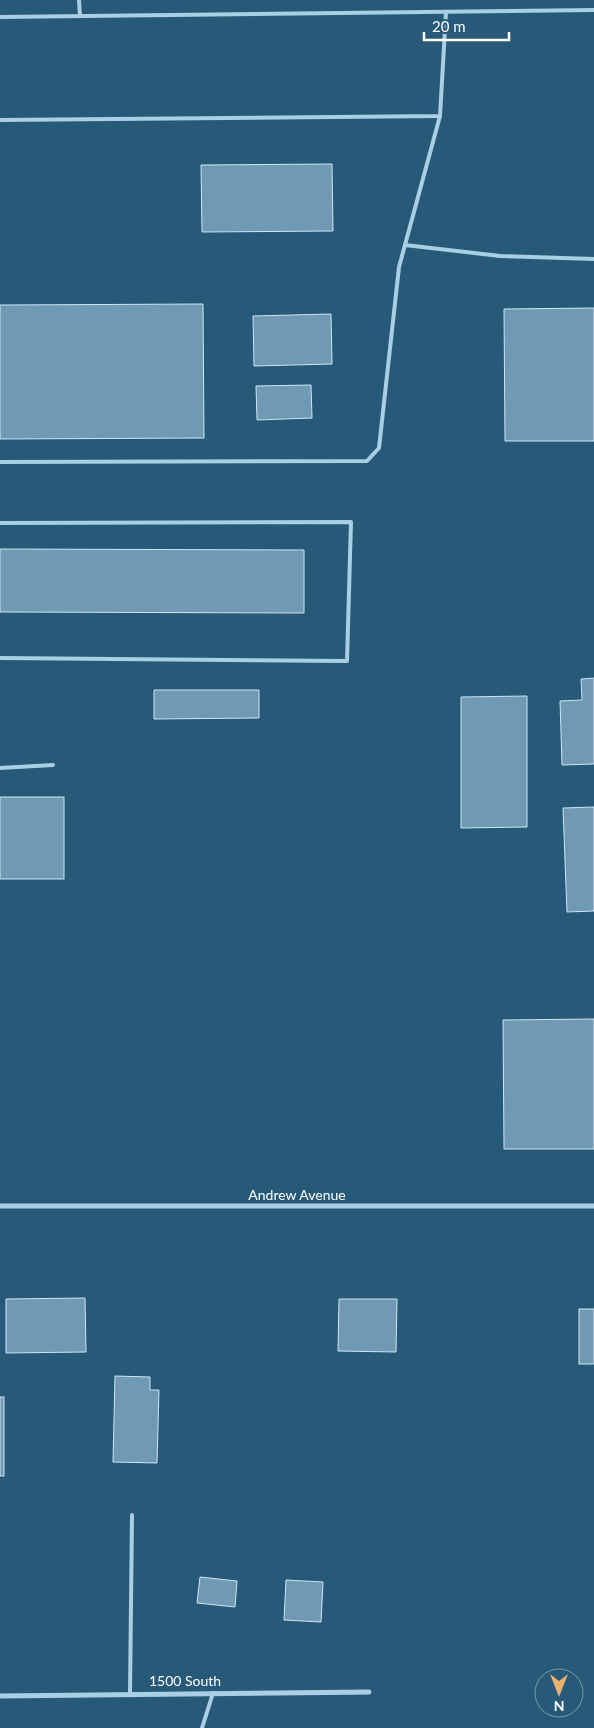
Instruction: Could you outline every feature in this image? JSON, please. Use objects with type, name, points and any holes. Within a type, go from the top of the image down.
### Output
[{"type":"street","name":"Andrew Avenue","points":[[0,1206],[594,1206]]},
{"type":"street","name":"1500 South","points":[[0,1696],[213,1692],[369,1692]]},
{"type":"lane","points":[[79,0],[80,16]]},
{"type":"lane","points":[[0,17],[594,10]]},
{"type":"lane","points":[[0,462],[367,461],[379,448],[399,267],[440,116],[446,12]]},
{"type":"lane","points":[[0,120],[440,116]]},
{"type":"lane","points":[[405,245],[500,256],[594,259]]},
{"type":"lane","points":[[0,523],[351,522],[347,661],[0,658]]},
{"type":"lane","points":[[0,768],[54,765]]},
{"type":"lane","points":[[130,1693],[132,1516]]},
{"type":"lane","points":[[202,1728],[213,1692]]},
{"type":"building","points":[[332,164],[333,231],[202,232],[201,165]]},
{"type":"building","points":[[203,304],[204,438],[0,439],[0,305]]},
{"type":"building","points":[[594,308],[594,441],[505,441],[504,309]]},
{"type":"building","points":[[331,314],[332,364],[254,366],[253,316]]},
{"type":"building","points":[[311,385],[312,418],[257,420],[256,386]]},
{"type":"building","points":[[0,549],[304,550],[304,613],[0,612]]},
{"type":"building","points":[[594,678],[594,764],[562,765],[560,701],[582,700],[581,679]]},
{"type":"building","points":[[154,690],[259,690],[259,718],[154,719]]},
{"type":"building","points":[[527,696],[527,827],[461,828],[461,697]]},
{"type":"building","points":[[0,797],[64,797],[64,879],[0,879]]},
{"type":"building","points":[[594,807],[594,911],[567,912],[563,808]]},
{"type":"building","points":[[594,1019],[594,1149],[504,1149],[503,1020]]},
{"type":"building","points":[[85,1298],[86,1352],[6,1353],[6,1299]]},
{"type":"building","points":[[339,1299],[397,1299],[396,1352],[338,1351]]},
{"type":"building","points":[[579,1309],[594,1309],[594,1364],[579,1364]]},
{"type":"building","points":[[115,1376],[150,1377],[150,1390],[159,1390],[157,1463],[113,1462]]},
{"type":"building","points":[[0,1397],[4,1397],[4,1476],[0,1476]]},
{"type":"building","points":[[200,1577],[237,1581],[235,1607],[197,1603]]},
{"type":"building","points":[[286,1580],[323,1582],[321,1622],[284,1620]]}]
